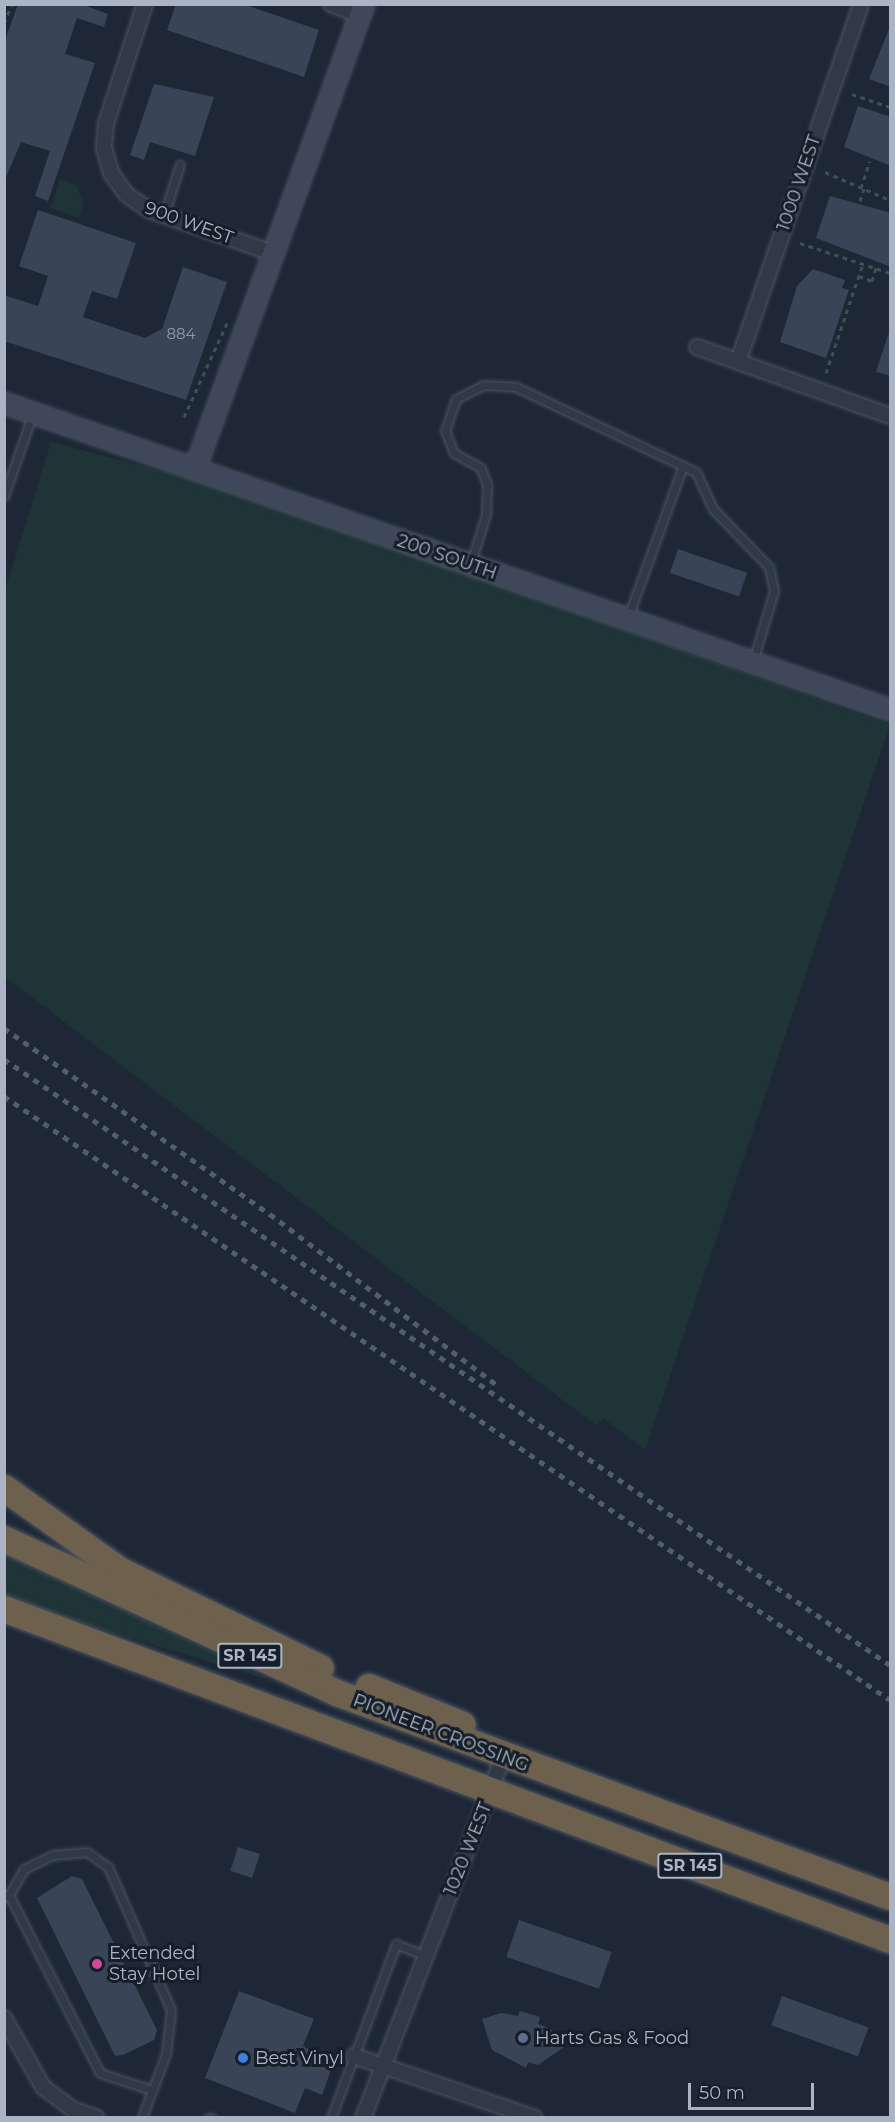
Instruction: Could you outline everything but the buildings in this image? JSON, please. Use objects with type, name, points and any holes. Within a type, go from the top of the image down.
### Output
[{"type":"highway","points":[[4,1488],[75,1542],[144,1584],[291,1655],[446,1717],[503,1757]]},
{"type":"highway","name":"PIONEER CROSSING","points":[[4,1539],[238,1651],[503,1757],[891,1897]]},
{"type":"highway","name":"PIONEER CROSSING","points":[[6,1613],[891,1940]]},
{"type":"street","name":"900 WEST","points":[[145,4],[106,123],[104,148],[111,173],[127,195],[164,215],[275,254]]},
{"type":"street","points":[[195,469],[362,10],[331,4]]},
{"type":"street","name":"1000 WEST","points":[[738,362],[861,4]]},
{"type":"street","points":[[697,347],[891,416]]},
{"type":"street","name":"200 SOUTH","points":[[4,403],[891,710]]},
{"type":"street","name":"1020 WEST","points":[[363,2118],[503,1757]]},
{"type":"street","points":[[4,2018],[43,2087],[74,2110],[97,2118]]},
{"type":"street","points":[[354,2056],[535,2118]]},
{"type":"lane","points":[[164,215],[180,164]]},
{"type":"lane","points":[[470,565],[486,514],[487,484],[481,468],[454,453],[445,431],[456,399],[483,385],[516,387],[696,472],[713,508],[769,567],[774,591],[752,662]]},
{"type":"lane","points":[[4,496],[32,413]]},
{"type":"lane","points":[[628,619],[683,466]]},
{"type":"lane","points":[[142,2118],[166,2054],[171,2010],[108,1867],[87,1852],[54,1855],[24,1869],[7,1896],[100,2073],[152,2090]]},
{"type":"lane","points":[[331,2118],[396,1944],[425,1956]]},
{"type":"path","points":[[4,23],[12,4]]},
{"type":"path","points":[[852,94],[891,107]]},
{"type":"path","points":[[860,201],[870,161]]},
{"type":"path","points":[[825,172],[891,200]]},
{"type":"path","points":[[800,243],[891,273]]},
{"type":"path","points":[[826,373],[863,264]]},
{"type":"path","points":[[859,276],[872,281],[876,268]]},
{"type":"path","points":[[184,417],[232,313]]},
{"type":"green space","points":[[60,179],[76,185],[84,202],[79,218],[50,208]]},
{"type":"green space","points":[[51,442],[224,487],[890,725],[645,1450],[603,1418],[597,1426],[5,977],[4,594]]},
{"type":"green space","points":[[4,1554],[49,1574],[269,1680],[5,1600]]},
{"type":"railway","points":[[4,1028],[270,1214],[496,1384]]},
{"type":"railway","points":[[4,1059],[890,1665]]},
{"type":"railway","points":[[4,1096],[890,1700]]},
{"type":"place","name":"Extended Stay Hotel","points":[[97,1964]]},
{"type":"place","name":"Harts Gas & Food","points":[[523,2038]]},
{"type":"place","name":"Best Vinyl","points":[[243,2058]]}]
